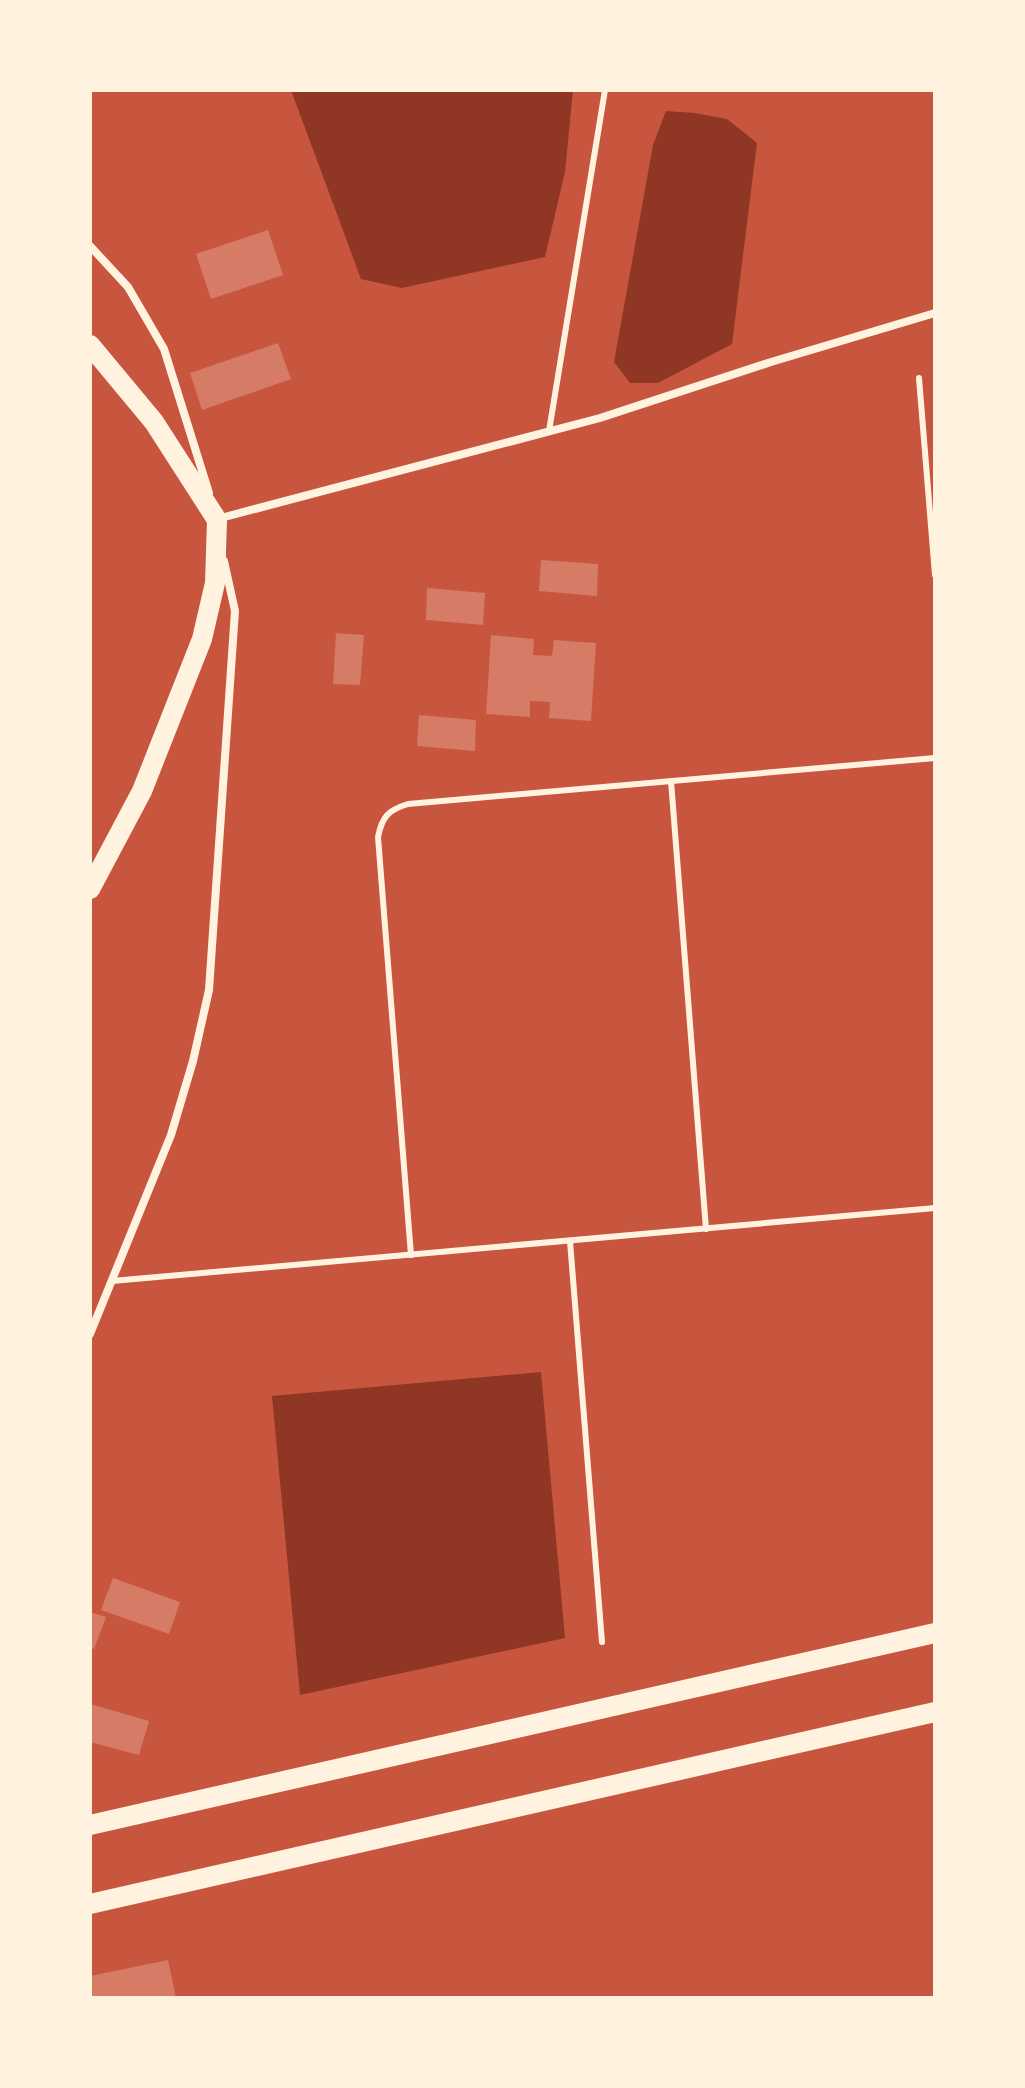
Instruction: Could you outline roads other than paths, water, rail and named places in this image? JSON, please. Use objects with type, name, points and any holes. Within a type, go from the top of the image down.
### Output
[{"type":"main road","points":[[90,345],[154,422],[217,520],[215,583],[202,639],[142,791],[90,889]]},
{"type":"main road","points":[[90,1825],[935,1633]]},
{"type":"main road","points":[[90,1904],[935,1712]]},
{"type":"street","points":[[90,246],[128,287],[164,349],[217,520],[235,611],[209,990],[193,1061],[171,1135],[90,1334]]},
{"type":"street","points":[[217,520],[600,418],[935,313]]},
{"type":"lane","points":[[549,431],[605,90]]},
{"type":"lane","points":[[919,378],[935,575]]},
{"type":"lane","points":[[411,1255],[378,837],[381,821],[392,809],[408,804],[935,758]]},
{"type":"lane","points":[[671,781],[706,1229]]},
{"type":"lane","points":[[112,1281],[935,1208]]},
{"type":"lane","points":[[570,1241],[602,1642]]}]
